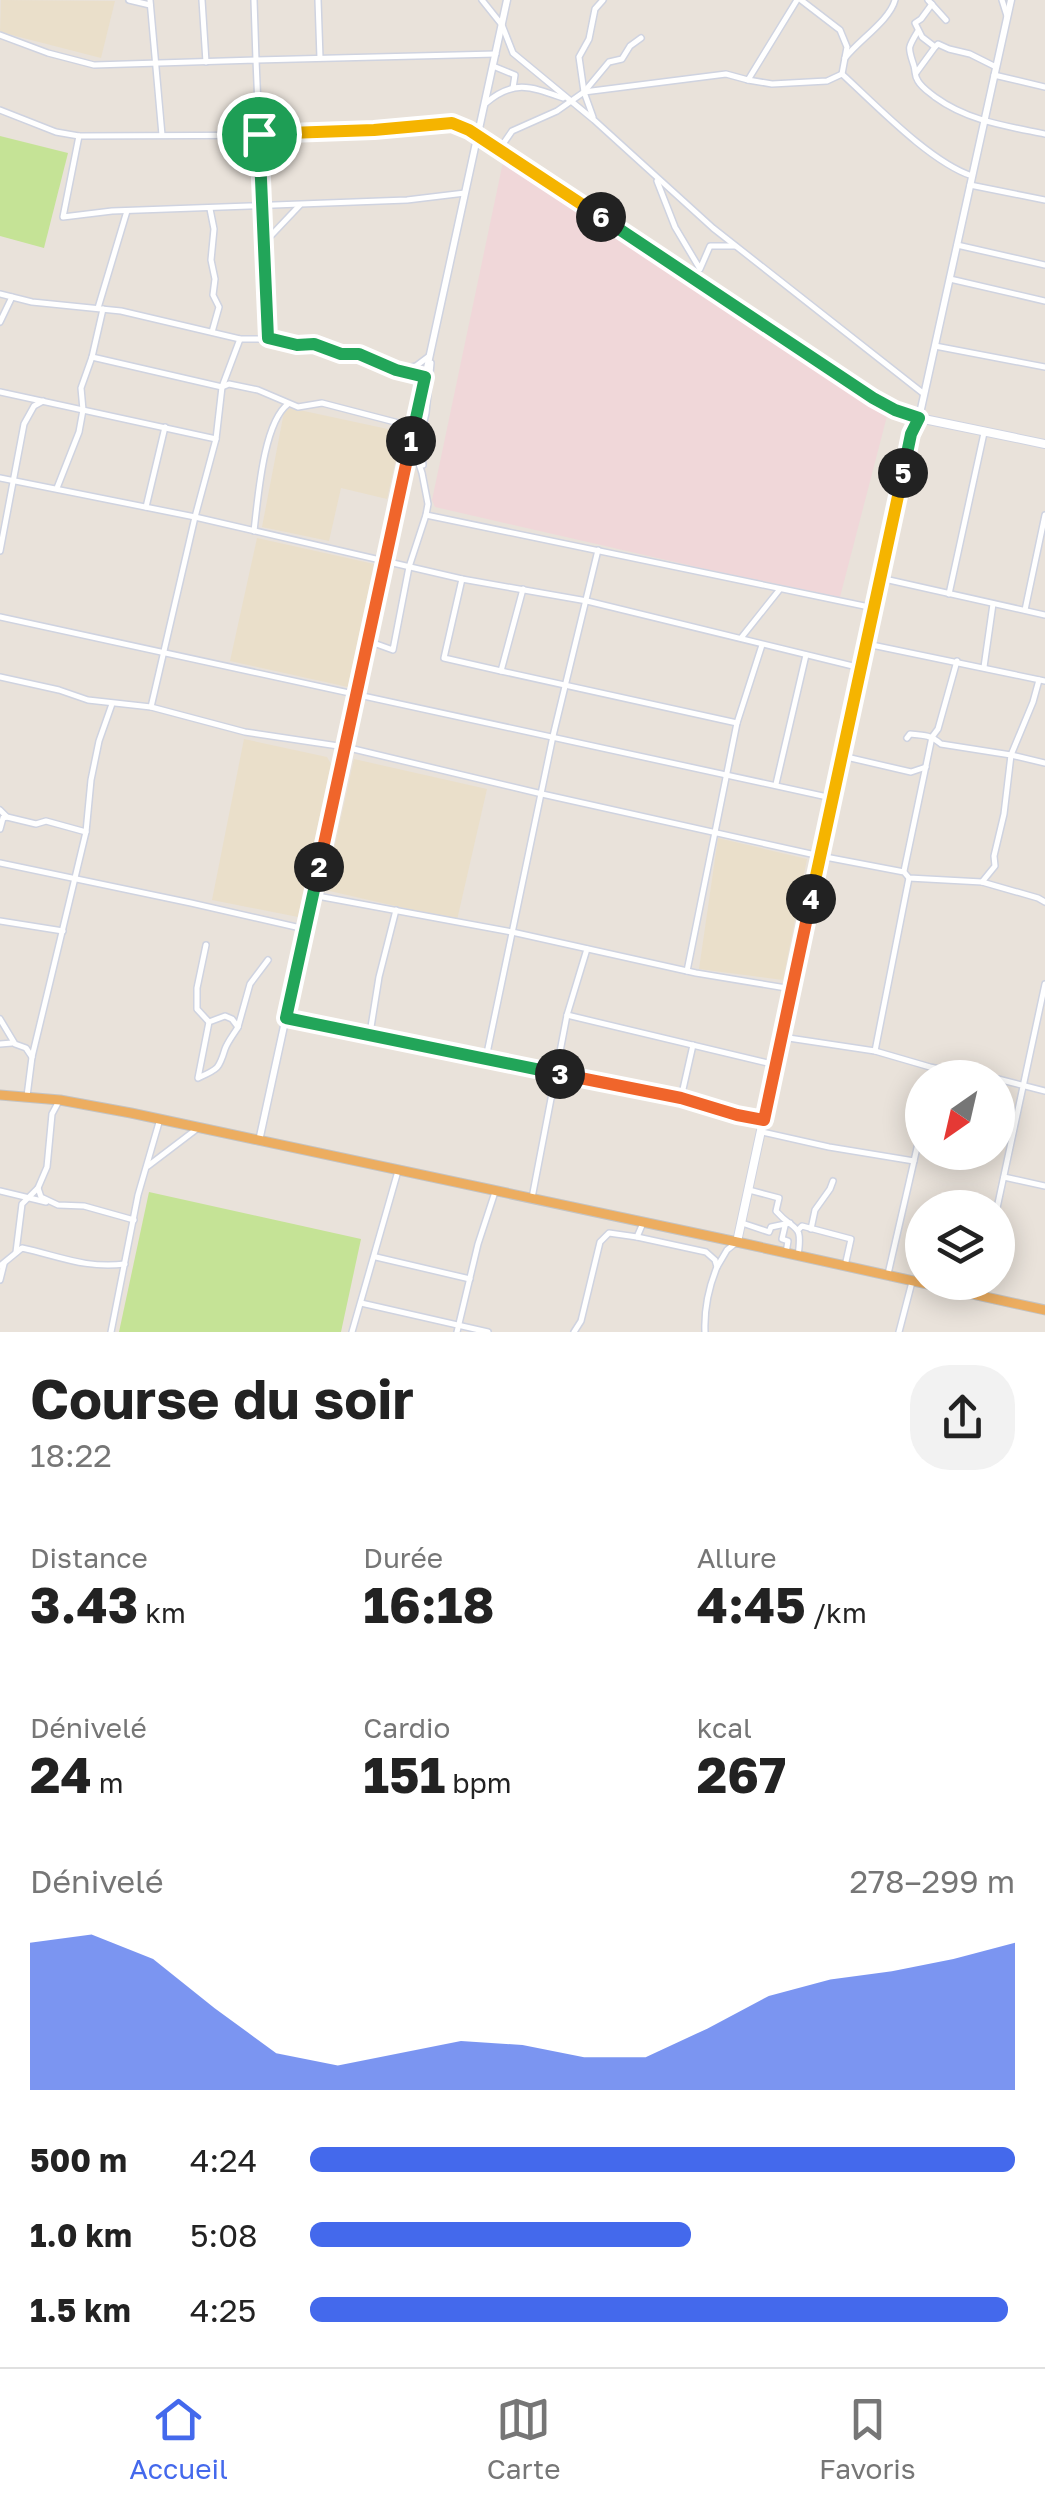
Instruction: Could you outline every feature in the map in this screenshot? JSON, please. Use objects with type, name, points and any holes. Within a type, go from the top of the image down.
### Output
[{"type":"highway","points":[[1,1093],[160,1119],[905,1280]]},
{"type":"highway","points":[[997,1300],[1045,1310]]},
{"type":"main road","points":[[737,1242],[911,434],[919,418],[1045,444]]},
{"type":"street","points":[[129,0],[150,3],[162,135]]},
{"type":"street","points":[[202,0],[206,62]]},
{"type":"street","points":[[254,0],[268,338]]},
{"type":"street","points":[[318,0],[320,58]]},
{"type":"street","points":[[482,0],[502,25],[512,53],[594,120],[713,228],[924,394]]},
{"type":"street","points":[[259,1141],[508,0]]},
{"type":"street","points":[[594,120],[584,92],[579,57],[589,38],[595,8],[603,0]]},
{"type":"street","points":[[748,80],[799,0],[840,30],[847,47],[842,74]]},
{"type":"street","points":[[843,60],[882,22],[894,0]]},
{"type":"street","points":[[1002,0],[1007,16]]},
{"type":"street","points":[[0,110],[56,132],[79,136],[374,130],[452,123],[478,136],[873,398],[919,418],[1010,0]]},
{"type":"street","points":[[935,47],[918,31],[915,22],[930,2],[946,20]]},
{"type":"street","points":[[918,31],[908,54],[916,79],[924,88],[951,108],[984,122],[1045,134]]},
{"type":"street","points":[[0,35],[94,65],[496,54]]},
{"type":"street","points":[[499,150],[512,131],[556,111],[584,92],[609,62],[622,59],[630,46],[642,38]]},
{"type":"street","points":[[915,73],[938,44],[970,54],[995,71],[1045,87]]},
{"type":"street","points":[[493,66],[515,75],[513,88]]},
{"type":"street","points":[[584,92],[726,74],[772,84],[827,81],[842,74]]},
{"type":"street","points":[[842,74],[954,170],[971,180],[1045,200]]},
{"type":"street","points":[[484,105],[513,88],[536,87],[570,101]]},
{"type":"street","points":[[79,136],[63,216],[465,194]]},
{"type":"street","points":[[656,178],[674,227],[700,269]]},
{"type":"street","points":[[264,242],[301,204]]},
{"type":"street","points":[[210,208],[214,230],[213,295],[219,307],[212,332]]},
{"type":"street","points":[[56,489],[76,442],[82,410],[81,388],[127,210]]},
{"type":"street","points":[[699,281],[713,228]]},
{"type":"street","points":[[957,245],[1045,265]]},
{"type":"street","points":[[710,246],[738,246]]},
{"type":"street","points":[[950,279],[1045,301]]},
{"type":"street","points":[[0,294],[32,302],[159,318],[240,339],[314,344],[341,354],[359,354],[425,377]]},
{"type":"street","points":[[0,322],[12,297]]},
{"type":"street","points":[[151,708],[216,438],[222,387],[240,339]]},
{"type":"street","points":[[935,346],[1045,367]]},
{"type":"street","points":[[396,370],[416,366],[431,352]]},
{"type":"street","points":[[422,473],[420,438],[431,352]]},
{"type":"street","points":[[92,357],[222,387],[230,384],[258,390],[288,404],[322,404],[414,430]]},
{"type":"street","points":[[0,392],[216,438]]},
{"type":"street","points":[[0,551],[28,414],[24,397]]},
{"type":"street","points":[[28,414],[43,401]]},
{"type":"street","points":[[254,531],[266,446],[280,411],[288,404]]},
{"type":"street","points":[[146,507],[165,428]]},
{"type":"street","points":[[368,641],[394,650],[409,567],[426,516],[428,504],[422,473],[412,444],[414,430]]},
{"type":"street","points":[[948,594],[984,432]]},
{"type":"street","points":[[0,478],[195,517],[409,567],[587,601],[861,668]]},
{"type":"street","points":[[1025,610],[1045,515]]},
{"type":"street","points":[[426,516],[874,608]]},
{"type":"street","points":[[486,1058],[553,736],[598,550]]},
{"type":"street","points":[[462,578],[444,658],[737,723]]},
{"type":"street","points":[[880,578],[1045,615]]},
{"type":"street","points":[[501,671],[523,589]]},
{"type":"street","points":[[740,639],[780,589]]},
{"type":"street","points":[[984,668],[992,604]]},
{"type":"street","points":[[0,617],[832,798]]},
{"type":"street","points":[[688,971],[737,723],[762,644]]},
{"type":"street","points":[[866,644],[1042,681],[1011,755],[995,866],[982,882]]},
{"type":"street","points":[[776,784],[806,654]]},
{"type":"street","points":[[875,1051],[926,763],[956,661]]},
{"type":"street","points":[[0,677],[88,700],[151,708],[245,732],[344,747],[906,875],[982,882],[1045,902]]},
{"type":"street","points":[[26,1096],[86,832],[91,780],[112,703]]},
{"type":"street","points":[[938,729],[943,745]]},
{"type":"street","points":[[907,738],[910,734],[932,737],[943,745],[1045,763]]},
{"type":"street","points":[[911,772],[943,745]]},
{"type":"street","points":[[842,756],[911,772],[924,780]]},
{"type":"street","points":[[0,810],[7,817],[36,824],[46,821],[86,832]]},
{"type":"street","points":[[0,829],[2,818],[7,817]]},
{"type":"street","points":[[0,863],[305,929]]},
{"type":"street","points":[[992,870],[1000,888]]},
{"type":"street","points":[[312,895],[792,989]]},
{"type":"street","points":[[363,1034],[371,1027],[396,910]]},
{"type":"street","points":[[0,921],[64,931]]},
{"type":"street","points":[[206,945],[197,1009],[210,1022]]},
{"type":"street","points":[[532,1198],[567,1015],[587,949]]},
{"type":"street","points":[[210,1022],[198,1078],[223,1061],[250,984],[268,960]]},
{"type":"street","points":[[1000,1190],[1045,984]]},
{"type":"street","points":[[567,1015],[776,1065]]},
{"type":"street","points":[[210,1022],[225,1016],[238,1027]]},
{"type":"street","points":[[286,1018],[681,1098],[764,1120]]},
{"type":"street","points":[[0,1019],[15,1044]]},
{"type":"street","points":[[782,1037],[875,1051],[907,1060]]},
{"type":"street","points":[[0,1044],[8,1042],[26,1048],[32,1057]]},
{"type":"street","points":[[681,1098],[692,1045]]},
{"type":"street","points":[[1015,1083],[1045,1091]]},
{"type":"street","points":[[16,1252],[22,1204],[38,1188],[48,1167],[52,1114],[60,1100]]},
{"type":"street","points":[[111,1332],[160,1119]]},
{"type":"street","points":[[146,1168],[198,1128]]},
{"type":"street","points":[[762,1132],[905,1160]]},
{"type":"street","points":[[352,1332],[399,1170]]},
{"type":"street","points":[[888,1276],[912,1170]]},
{"type":"street","points":[[1003,1177],[1045,1186]]},
{"type":"street","points":[[811,1229],[815,1210],[832,1181]]},
{"type":"street","points":[[38,1188],[41,1196],[58,1206],[84,1206],[134,1220]]},
{"type":"street","points":[[749,1190],[779,1198],[776,1211],[798,1229],[798,1256]]},
{"type":"street","points":[[0,1191],[49,1202]]},
{"type":"street","points":[[458,1329],[495,1192]]},
{"type":"street","points":[[636,1237],[644,1222]]},
{"type":"street","points":[[742,1223],[769,1232],[771,1226],[788,1224]]},
{"type":"street","points":[[786,1253],[788,1241],[782,1239],[788,1224]]},
{"type":"street","points":[[798,1229],[802,1226],[850,1239],[845,1266]]},
{"type":"street","points":[[574,1332],[592,1279],[594,1258],[609,1233],[706,1252],[717,1267]]},
{"type":"street","points":[[705,1332],[708,1288],[727,1250],[737,1242]]},
{"type":"street","points":[[0,1280],[2,1265],[22,1248],[90,1266],[125,1264]]},
{"type":"street","points":[[374,1256],[470,1279]]},
{"type":"street","points":[[900,1332],[908,1300]]},
{"type":"street","points":[[361,1303],[458,1329],[488,1332]]},
{"type":"shaded area","points":[[1,0],[115,1],[101,58],[0,32]]},
{"type":"shaded area","points":[[503,162],[887,416],[840,597],[435,507],[432,500]]},
{"type":"shaded area","points":[[290,408],[397,431],[401,436],[387,499],[341,488],[329,541],[262,527],[284,412]]},
{"type":"shaded area","points":[[257,538],[374,564],[348,687],[230,661]]},
{"type":"shaded area","points":[[244,739],[327,757],[331,764],[298,917],[212,900]]},
{"type":"shaded area","points":[[354,759],[487,789],[457,920],[325,890]]},
{"type":"shaded area","points":[[718,838],[807,859],[783,980],[699,969]]},
{"type":"green space","points":[[0,136],[68,153],[44,248],[0,236]]},
{"type":"green space","points":[[149,1192],[361,1239],[341,1332],[119,1332]]},
{"type":"route","points":[[452,123],[469,130],[873,398],[919,418],[911,434],[764,1120],[681,1098],[286,1018],[425,377],[396,370],[354,352],[341,354],[314,344],[297,345],[268,338],[259,134],[452,123]]}]
